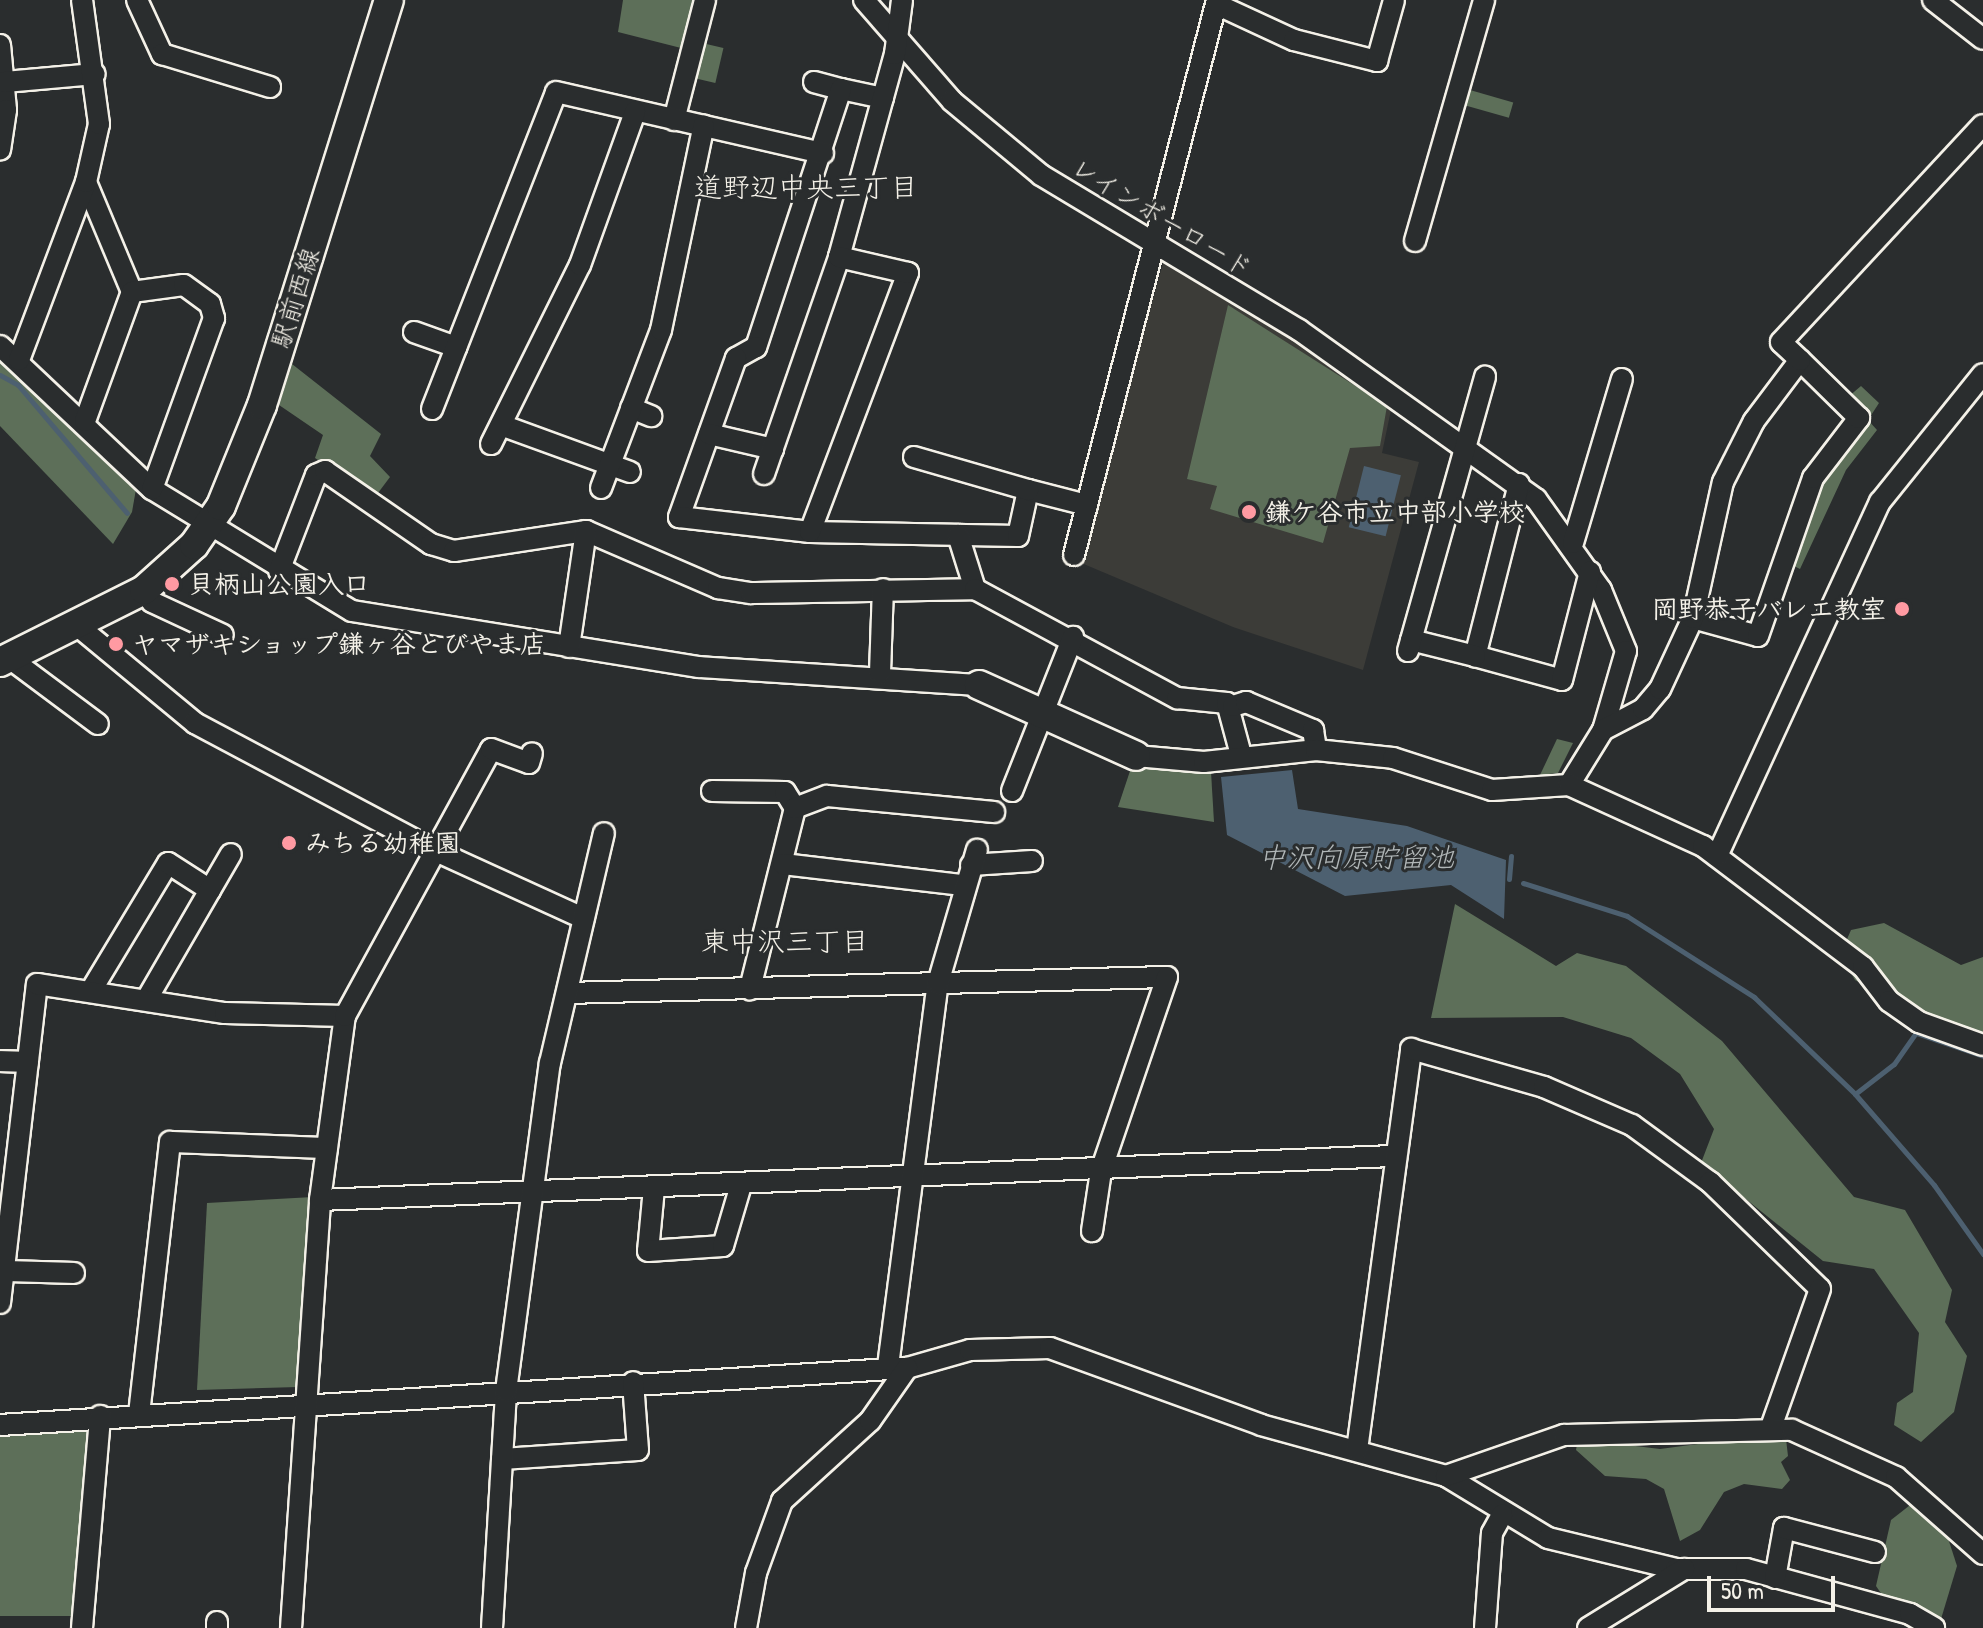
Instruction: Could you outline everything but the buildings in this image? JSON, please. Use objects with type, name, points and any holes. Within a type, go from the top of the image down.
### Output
[{"type":"street","points":[[19,360],[86,182],[99,124],[95,74],[82,0]]},
{"type":"street","points":[[137,0],[162,54],[270,87]]},
{"type":"street","name":"駅前西線","points":[[4,660],[79,627],[153,582],[207,528],[262,405],[389,0]]},
{"type":"street","points":[[674,120],[705,0]]},
{"type":"street","name":"レインボーロード","points":[[864,0],[892,38],[952,101],[1041,175],[1159,242],[1465,443],[1519,484],[1573,543],[1590,572],[1626,651],[1603,730],[1569,785]]},
{"type":"street","points":[[764,474],[839,257],[883,98],[892,38],[902,0]]},
{"type":"street","points":[[1074,555],[1159,242],[1216,2],[1294,40],[1377,61],[1394,0]]},
{"type":"street","points":[[1415,241],[1484,0]]},
{"type":"street","points":[[1933,0],[1983,39]]},
{"type":"street","points":[[0,45],[5,82],[0,150]]},
{"type":"street","points":[[5,82],[95,74]]},
{"type":"street","points":[[814,82],[883,98]]},
{"type":"street","points":[[841,89],[823,153],[756,347],[736,358],[679,517],[810,532],[1018,536],[1028,490]]},
{"type":"street","points":[[432,409],[556,92],[823,153]]},
{"type":"street","points":[[491,444],[580,265],[635,112]]},
{"type":"street","points":[[601,488],[609,467],[641,412],[686,238],[704,125]]},
{"type":"street","points":[[1693,618],[1758,636],[1813,478],[1859,418],[1781,342],[1983,125]]},
{"type":"street","points":[[85,421],[132,292],[86,182]]},
{"type":"street","points":[[810,532],[908,273],[839,257]]},
{"type":"street","points":[[132,292],[184,285],[210,304],[214,318],[152,489]]},
{"type":"street","points":[[414,332],[456,347]]},
{"type":"street","points":[[0,346],[85,421],[152,489],[207,528],[352,611],[699,667],[880,673],[979,685],[1046,710],[1136,756],[1170,763],[1316,750],[1393,758],[1492,790],[1569,785],[1674,829],[1717,856],[1863,967],[1889,1001],[1919,1022],[1983,1045]]},
{"type":"street","points":[[1603,730],[1643,709],[1660,689],[1693,618],[1723,482],[1740,444],[1800,360]]},
{"type":"street","points":[[1717,856],[1880,502],[1983,374]]},
{"type":"street","points":[[1485,377],[1410,645],[1475,656],[1562,680],[1590,572]]},
{"type":"street","points":[[1573,543],[1625,388]]},
{"type":"street","points":[[501,425],[609,467],[630,472]]},
{"type":"street","points":[[709,434],[773,449]]},
{"type":"street","points":[[914,457],[1087,505]]},
{"type":"street","points":[[279,571],[316,475],[325,471],[431,544],[454,551],[586,531],[718,588],[975,589],[1073,637],[1177,698],[1233,706],[1246,702],[1313,730],[1316,750]]},
{"type":"street","points":[[1475,656],[1519,484]]},
{"type":"street","points":[[569,647],[586,531]]},
{"type":"street","points":[[958,535],[975,589]]},
{"type":"street","points":[[153,582],[152,602],[223,635]]},
{"type":"street","points":[[880,673],[883,589]]},
{"type":"street","points":[[79,627],[195,723],[436,851],[583,918]]},
{"type":"street","points":[[1012,791],[1073,637]]},
{"type":"street","points":[[4,660],[98,724]]},
{"type":"street","points":[[1233,706],[1241,755]]},
{"type":"street","points":[[291,1628],[320,1200],[345,1016],[491,749],[529,763],[532,753]]},
{"type":"street","points":[[712,791],[785,792],[795,808],[750,989]]},
{"type":"street","points":[[795,808],[827,796],[994,812]]},
{"type":"street","points":[[492,1628],[506,1391],[533,1192],[567,993],[604,833]]},
{"type":"street","points":[[148,997],[231,854]]},
{"type":"street","points":[[746,1628],[756,1573],[782,1501],[870,1421],[898,1367],[913,1179],[938,983],[963,885],[974,858],[1032,861]]},
{"type":"street","points":[[92,989],[168,863],[210,890]]},
{"type":"street","points":[[783,864],[963,885]]},
{"type":"street","points":[[567,993],[1167,977],[1101,1171],[1092,1231]]},
{"type":"street","points":[[0,1303],[37,984],[148,997],[225,1013],[345,1016]]},
{"type":"street","points":[[1357,1450],[1391,1156],[1411,1049],[1585,1103],[1680,1158],[1820,1289],[1771,1427]]},
{"type":"street","points":[[0,1061],[28,1062]]},
{"type":"street","points":[[139,1414],[170,1142],[327,1148]]},
{"type":"street","points":[[320,1200],[913,1179],[1391,1156]]},
{"type":"street","points":[[654,1188],[648,1251],[723,1246],[741,1185]]},
{"type":"street","points":[[4,1271],[74,1273]]},
{"type":"street","points":[[0,1425],[100,1416],[898,1367],[970,1350],[1050,1348],[1261,1425],[1446,1476],[1502,1515],[1548,1538],[1684,1569],[1746,1569],[1910,1614],[1934,1628]]},
{"type":"street","points":[[502,1459],[638,1450],[633,1382]]},
{"type":"street","points":[[82,1628],[100,1416]]},
{"type":"street","points":[[1446,1476],[1564,1435],[1690,1437],[1771,1427],[1814,1435],[1896,1477],[1983,1554]]},
{"type":"street","points":[[1485,1628],[1492,1533],[1502,1515]]},
{"type":"street","points":[[1775,1578],[1784,1528],[1875,1552]]},
{"type":"street","points":[[1588,1628],[1684,1569]]},
{"type":"shaded area","name":"鎌ケ谷市立中部小学校","points":[[1165,256],[1392,405],[1382,453],[1419,462],[1363,670],[1233,627],[1079,562]]},
{"type":"green space","points":[[623,0],[697,0],[685,49],[618,32]]},
{"type":"green space","points":[[702,43],[723,48],[715,83],[694,78]]},
{"type":"green space","points":[[1470,90],[1513,102],[1509,118],[1466,105]]},
{"type":"green space","points":[[1228,305],[1387,406],[1380,446],[1350,448],[1323,543],[1210,509],[1217,486],[1187,479]]},
{"type":"green space","points":[[0,357],[136,489],[132,512],[113,544],[0,426]]},
{"type":"green space","points":[[292,364],[381,434],[370,456],[390,477],[375,497],[315,458],[323,435],[279,405]]},
{"type":"green space","points":[[1861,386],[1879,403],[1868,420],[1877,430],[1846,470],[1800,569],[1794,566],[1815,484],[1866,417],[1848,397]]},
{"type":"green space","points":[[1557,739],[1573,743],[1558,773],[1540,775]]},
{"type":"green space","points":[[1132,765],[1211,772],[1214,822],[1118,807]]},
{"type":"green space","points":[[1455,904],[1556,966],[1577,953],[1626,966],[1722,1041],[1854,1197],[1905,1210],[1952,1290],[1945,1322],[1967,1356],[1954,1412],[1921,1442],[1894,1425],[1897,1403],[1913,1392],[1919,1333],[1874,1269],[1823,1261],[1701,1163],[1714,1129],[1680,1074],[1631,1038],[1563,1017],[1431,1018]]},
{"type":"green space","points":[[1884,923],[1961,965],[1983,957],[1983,1037],[1921,1018],[1855,980],[1840,955],[1851,930]]},
{"type":"green space","points":[[313,1197],[298,1387],[197,1390],[207,1203]]},
{"type":"green space","points":[[91,1427],[78,1616],[0,1616],[0,1433]]},
{"type":"green space","points":[[1766,1435],[1786,1439],[1788,1456],[1781,1462],[1790,1480],[1782,1489],[1744,1484],[1724,1492],[1700,1530],[1680,1541],[1664,1489],[1646,1479],[1605,1476],[1576,1450],[1578,1439],[1660,1449]]},
{"type":"green space","points":[[1914,1502],[1947,1535],[1957,1566],[1941,1619],[1885,1599],[1876,1586],[1891,1520]]},
{"type":"water","points":[[1364,466],[1401,475],[1386,536],[1349,527]]},
{"type":"water","name":"中沢向原貯留池","points":[[1292,770],[1298,809],[1407,826],[1506,860],[1504,919],[1451,885],[1345,896],[1227,835],[1221,777]]},
{"type":"waterway","points":[[0,375],[18,385],[127,513]]},
{"type":"waterway","points":[[1509,879],[1511,856]]},
{"type":"waterway","points":[[1523,883],[1627,916],[1754,997],[1855,1094],[1934,1185],[1983,1254]]},
{"type":"waterway","points":[[1855,1094],[1894,1064],[1916,1033],[1983,1056]]},
{"type":"place","name":"鎌ケ谷市立中部小学校","points":[[1249,512]]},
{"type":"place","name":"貝柄山公園入口","points":[[172,584]]},
{"type":"place","name":"岡野恭子バレエ教室","points":[[1902,609]]},
{"type":"place","name":"ヤマザキショップ鎌ヶ谷とびやま店","points":[[116,644]]},
{"type":"place","name":"みちる幼稚園","points":[[289,843]]},
{"type":"district","name":"道野辺中央三丁目","points":[[806,187]]},
{"type":"district","name":"東中沢三丁目","points":[[785,941]]}]
